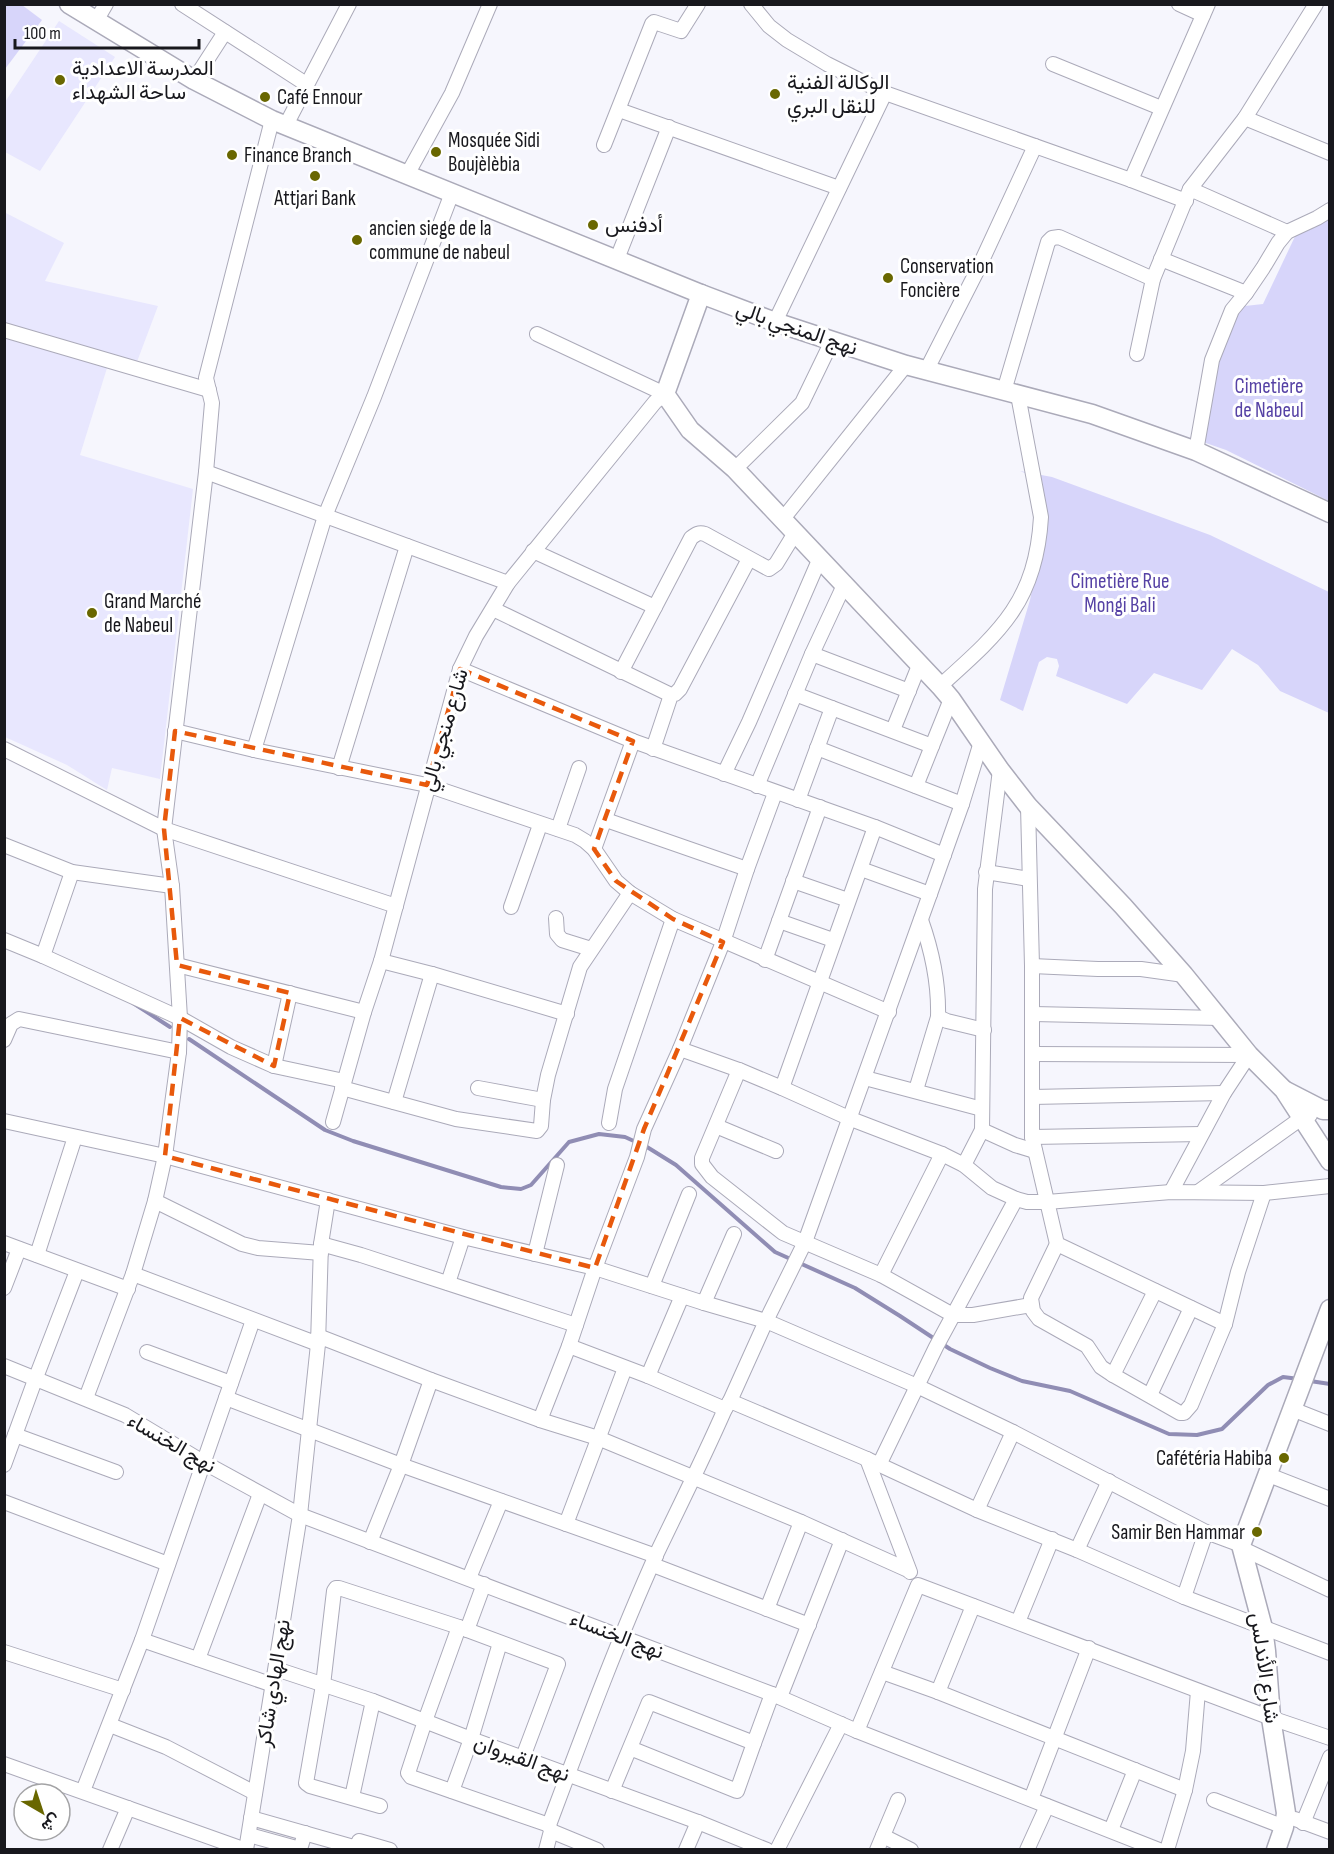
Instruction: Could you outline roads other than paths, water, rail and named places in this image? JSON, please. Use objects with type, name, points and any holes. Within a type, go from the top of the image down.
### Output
[{"type":"street","name":"نهج المنجي بالي","points":[[69,4],[194,80],[279,122],[701,294],[775,322],[906,365],[1092,414],[1196,451],[1329,513]]},
{"type":"street","points":[[96,21],[106,4]]},
{"type":"street","points":[[182,4],[306,84]]},
{"type":"street","points":[[86,1398],[128,1289],[155,1201],[165,1156],[179,1052],[180,1018],[172,886],[164,829],[206,472],[212,403],[206,378],[279,122],[306,84],[349,4]]},
{"type":"street","points":[[407,175],[452,93],[490,4]]},
{"type":"street","points":[[604,146],[652,23],[681,31],[698,4]]},
{"type":"street","points":[[751,4],[769,26],[787,40],[827,64],[885,93],[1131,180],[1188,195],[1287,232]]},
{"type":"street","points":[[1131,180],[1205,10],[1179,4]]},
{"type":"street","points":[[1137,354],[1153,279],[1188,195],[1245,118],[1316,4]]},
{"type":"street","points":[[194,80],[225,32]]},
{"type":"street","points":[[1053,64],[1161,108]]},
{"type":"street","points":[[775,322],[885,93]]},
{"type":"street","points":[[619,110],[838,188]]},
{"type":"street","points":[[1245,118],[1329,153]]},
{"type":"street","points":[[617,259],[669,127]]},
{"type":"street","points":[[926,371],[980,267],[1035,146]]},
{"type":"street","points":[[254,750],[325,516],[374,397],[452,193]]},
{"type":"street","points":[[1196,451],[1212,360],[1232,310],[1287,232],[1329,210]]},
{"type":"street","points":[[916,786],[932,746],[946,692],[979,651],[1004,625],[1022,599],[1032,572],[1041,517],[1011,393],[1048,242],[1052,238],[1059,237],[1153,279]]},
{"type":"street","points":[[1161,259],[1246,293]]},
{"type":"street","points":[[665,394],[701,294]]},
{"type":"street","points":[[4,330],[209,390]]},
{"type":"street","points":[[537,334],[665,394],[690,430],[735,469],[946,692],[1028,806],[1123,906],[1249,1054],[1284,1090],[1329,1161]]},
{"type":"street","points":[[735,469],[802,404],[832,341]]},
{"type":"street","points":[[621,672],[691,538],[696,534],[705,534],[765,568],[772,567],[788,526],[906,365]]},
{"type":"street","name":"شارع منجي بالي","points":[[333,1122],[381,961],[460,669],[476,636],[508,583],[655,402],[665,394]]},
{"type":"street","points":[[206,472],[508,583]]},
{"type":"street","points":[[339,768],[407,546]]},
{"type":"street","points":[[533,551],[655,607]]},
{"type":"street","points":[[653,749],[671,695],[680,689],[749,558]]},
{"type":"street","points":[[724,774],[820,558]]},
{"type":"street","points":[[757,786],[812,654],[845,583]]},
{"type":"street","points":[[493,609],[671,695]]},
{"type":"street","points":[[812,654],[909,691]]},
{"type":"street","points":[[893,730],[920,663]]},
{"type":"street","points":[[460,669],[653,749],[875,827],[944,855]]},
{"type":"street","points":[[795,694],[932,746]]},
{"type":"street","points":[[798,800],[832,708]]},
{"type":"street","points":[[175,731],[254,750],[428,785],[540,825],[558,829],[585,841],[594,849],[612,876],[630,892],[673,919],[889,1012]]},
{"type":"street","points":[[594,849],[633,741]]},
{"type":"street","points":[[546,1850],[550,1828],[568,1775],[622,1637],[766,1321],[804,1246],[889,1012],[962,804],[981,742]]},
{"type":"street","points":[[817,748],[962,804]]},
{"type":"street","points":[[4,749],[164,829],[396,906]]},
{"type":"street","points":[[558,829],[579,768]]},
{"type":"street","points":[[964,1165],[982,1130],[986,872],[1000,770]]},
{"type":"street","points":[[540,1420],[639,1150],[642,1133],[680,1049],[723,942],[775,793]]},
{"type":"street","points":[[1028,806],[1034,1144],[1056,1244],[1031,1298],[1033,1311],[1040,1319],[1087,1346],[1101,1367],[1180,1413],[1184,1413],[1187,1411],[1225,1324],[1238,1272],[1264,1193]]},
{"type":"street","points":[[765,960],[820,807]]},
{"type":"street","points":[[606,820],[747,869]]},
{"type":"street","points":[[511,907],[540,825]]},
{"type":"street","points":[[782,1088],[875,827]]},
{"type":"street","points":[[4,845],[72,872],[172,886]]},
{"type":"street","points":[[861,869],[930,894]]},
{"type":"street","points":[[43,956],[72,872]]},
{"type":"street","points":[[986,872],[1029,879]]},
{"type":"street","points":[[793,880],[848,900]]},
{"type":"street","points":[[4,940],[180,1018],[231,1047],[273,1066],[456,1119],[537,1131],[541,1126],[548,1075],[580,968],[630,892]]},
{"type":"street","points":[[556,918],[557,934],[562,940],[591,949]]},
{"type":"street","points":[[609,1123],[615,1089],[673,919]]},
{"type":"street","points":[[916,1090],[938,1017],[939,1002],[933,957],[921,920]]},
{"type":"street","points":[[779,921],[833,940]]},
{"type":"street","points":[[381,961],[567,1014]]},
{"type":"street","points":[[177,964],[364,1012]]},
{"type":"street","points":[[1032,966],[1141,969],[1184,975]]},
{"type":"street","points":[[394,1102],[432,974]]},
{"type":"street","points":[[273,1066],[290,993]]},
{"type":"street","points":[[1033,1014],[1220,1018]]},
{"type":"street","points":[[938,1017],[984,1030]]},
{"type":"street","points":[[4,1040],[8,1022],[19,1020],[179,1052]]},
{"type":"street","points":[[680,1049],[739,1070],[851,1119],[942,1155],[964,1165],[992,1188],[1027,1202],[1172,1192],[1264,1193],[1329,1186]]},
{"type":"street","points":[[1033,1054],[1249,1054]]},
{"type":"street","points":[[1172,1192],[1201,1134],[1249,1054]]},
{"type":"street","points":[[739,1070],[702,1158],[702,1164],[705,1170],[766,1222],[804,1246],[881,1275],[951,1320],[1031,1305]]},
{"type":"street","points":[[865,1078],[982,1109]]},
{"type":"street","points":[[478,1088],[543,1100]]},
{"type":"street","points":[[1284,1090],[1326,1110]]},
{"type":"street","points":[[1032,1097],[1224,1093]]},
{"type":"street","points":[[1198,1192],[1303,1118],[1326,1110]]},
{"type":"street","points":[[4,1121],[165,1156],[462,1237],[595,1268],[766,1321],[917,1386],[1013,1432],[1206,1532],[1329,1590]]},
{"type":"street","points":[[716,1126],[776,1151]]},
{"type":"street","points":[[982,1130],[1015,1145],[1201,1134]]},
{"type":"street","points":[[37,1256],[75,1137]]},
{"type":"street","points":[[881,1275],[942,1155]]},
{"type":"street","points":[[535,1254],[557,1165]]},
{"type":"street","points":[[652,1286],[689,1194]]},
{"type":"street","points":[[1016,1199],[917,1386],[873,1462],[908,1570],[918,1585],[1329,1738]]},
{"type":"street","name":"نهج الهادي شاكر","points":[[246,1850],[300,1515],[318,1340],[321,1249],[328,1200]]},
{"type":"street","points":[[155,1201],[242,1244],[258,1248],[321,1249],[361,1255],[576,1325]]},
{"type":"street","points":[[704,1303],[734,1234]]},
{"type":"street","points":[[448,1283],[462,1237]]},
{"type":"street","points":[[4,1243],[128,1289]]},
{"type":"street","points":[[1056,1244],[1225,1324]]},
{"type":"street","points":[[4,1288],[19,1249]]},
{"type":"street","points":[[4,1465],[77,1271]]},
{"type":"street","points":[[133,1274],[253,1320],[318,1340],[540,1420],[598,1438],[801,1522],[908,1570]]},
{"type":"street","points":[[1113,1375],[1155,1291]]},
{"type":"street","points":[[648,1376],[682,1296]]},
{"type":"street","points":[[1150,1395],[1191,1308]]},
{"type":"street","points":[[1241,1547],[1266,1474],[1308,1370],[1329,1309]]},
{"type":"street","points":[[83,1791],[142,1640],[253,1320]]},
{"type":"street","points":[[569,1346],[873,1462],[977,1510],[1052,1539],[1184,1597],[1329,1653]]},
{"type":"street","points":[[147,1352],[231,1383]]},
{"type":"street","name":"نهج الخنساء","points":[[4,1366],[125,1415],[202,1462],[300,1515],[776,1696],[857,1731],[1159,1850]]},
{"type":"street","points":[[566,1524],[625,1368]]},
{"type":"street","points":[[370,1542],[401,1465],[431,1380]]},
{"type":"street","points":[[226,1398],[401,1465],[566,1524],[809,1625]]},
{"type":"street","points":[[1292,1409],[1329,1424]]},
{"type":"street","points":[[977,1510],[1013,1432]]},
{"type":"street","points":[[15,1435],[116,1472]]},
{"type":"street","points":[[1266,1474],[1329,1499]]},
{"type":"street","points":[[1077,1550],[1109,1481]]},
{"type":"street","points":[[198,1659],[260,1494]]},
{"type":"street","points":[[470,1578],[501,1501]]},
{"type":"street","points":[[4,1502],[168,1564]]},
{"type":"street","points":[[767,1609],[801,1522]]},
{"type":"street","points":[[1184,1597],[1206,1532]]},
{"type":"street","points":[[1018,1622],[1052,1539]]},
{"type":"street","points":[[630,1748],[737,1791],[754,1743],[809,1625],[842,1540]]},
{"type":"street","name":"شارع الأندلس","points":[[1241,1547],[1263,1628],[1271,1718],[1285,1820]]},
{"type":"street","points":[[484,1584],[425,1721],[408,1773],[411,1777],[550,1828],[597,1850]]},
{"type":"street","points":[[857,1731],[918,1585]]},
{"type":"street","points":[[380,1806],[306,1783],[323,1685],[334,1591],[337,1588],[463,1629],[558,1665],[523,1757]]},
{"type":"street","points":[[938,1692],[973,1606]]},
{"type":"street","points":[[142,1640],[273,1686]]},
{"type":"street","points":[[452,1791],[471,1739],[500,1643]]},
{"type":"street","points":[[1031,1799],[1089,1648]]},
{"type":"street","points":[[4,1652],[123,1690]]},
{"type":"street","name":"نهج القيروان","points":[[276,1669],[374,1701],[767,1850]]},
{"type":"street","points":[[882,1672],[1185,1790]]},
{"type":"street","points":[[1167,1850],[1185,1790],[1193,1751],[1198,1690]]},
{"type":"street","points":[[352,1797],[374,1701]]},
{"type":"street","points":[[612,1791],[649,1702],[754,1743]]},
{"type":"street","points":[[777,1850],[841,1724]]},
{"type":"street","points":[[110,1725],[166,1747],[255,1793]]},
{"type":"street","points":[[1304,1823],[1329,1757]]},
{"type":"street","points":[[4,1764],[246,1850]]},
{"type":"street","points":[[1111,1830],[1135,1770]]},
{"type":"street","points":[[877,1850],[898,1800]]},
{"type":"street","points":[[1214,1800],[1304,1823],[1329,1832]]},
{"type":"street","points":[[1027,1850],[1047,1806]]},
{"type":"street","points":[[110,1850],[128,1808]]},
{"type":"street","points":[[251,1818],[357,1848],[359,1841],[390,1850]]},
{"type":"street","points":[[1275,1850],[1285,1820]]},
{"type":"street","points":[[686,1850],[698,1822]]},
{"type":"street","points":[[249,1835],[300,1849],[305,1833]]},
{"type":"street","points":[[883,1836],[911,1850]]},
{"type":"waterway","points":[[133,1003],[170,1027]]},
{"type":"waterway","points":[[189,1039],[325,1130],[353,1141],[501,1187],[521,1189],[531,1185],[569,1142],[599,1134],[625,1137],[647,1147],[676,1165],[775,1252],[855,1288],[950,1349],[1022,1381],[1070,1391],[1169,1434],[1197,1435],[1222,1429],[1268,1385],[1283,1377],[1299,1379]]},
{"type":"waterway","points":[[1310,1381],[1330,1384]]},
{"type":"place","name":"المدرسة الاعدادية ساحة الشهداء","points":[[60,80]]},
{"type":"place","name":"الوكالة الفنية للنقل البري","points":[[775,94]]},
{"type":"place","name":"Café Ennour","points":[[265,97]]},
{"type":"place","name":"Mosquée Sidi Boujèlèbia","points":[[436,152]]},
{"type":"place","name":"Finance Branch","points":[[232,155]]},
{"type":"place","name":"Attjari Bank","points":[[315,176]]},
{"type":"place","name":"أدفنس","points":[[593,225]]},
{"type":"place","name":"ancien siege de la commune de nabeul","points":[[357,240]]},
{"type":"place","name":"Conservation Foncière","points":[[888,278]]},
{"type":"place","name":"Grand Marché de Nabeul","points":[[92,613]]},
{"type":"place","name":"Cafétéria Habiba","points":[[1284,1458]]},
{"type":"place","name":"Samir Ben Hammar","points":[[1257,1532]]},
{"type":"park label","name":"Cimetière de Nabeul","points":[[1269,398]]},
{"type":"park label","name":"Cimetière Rue Mongi Bali","points":[[1120,593]]}]
